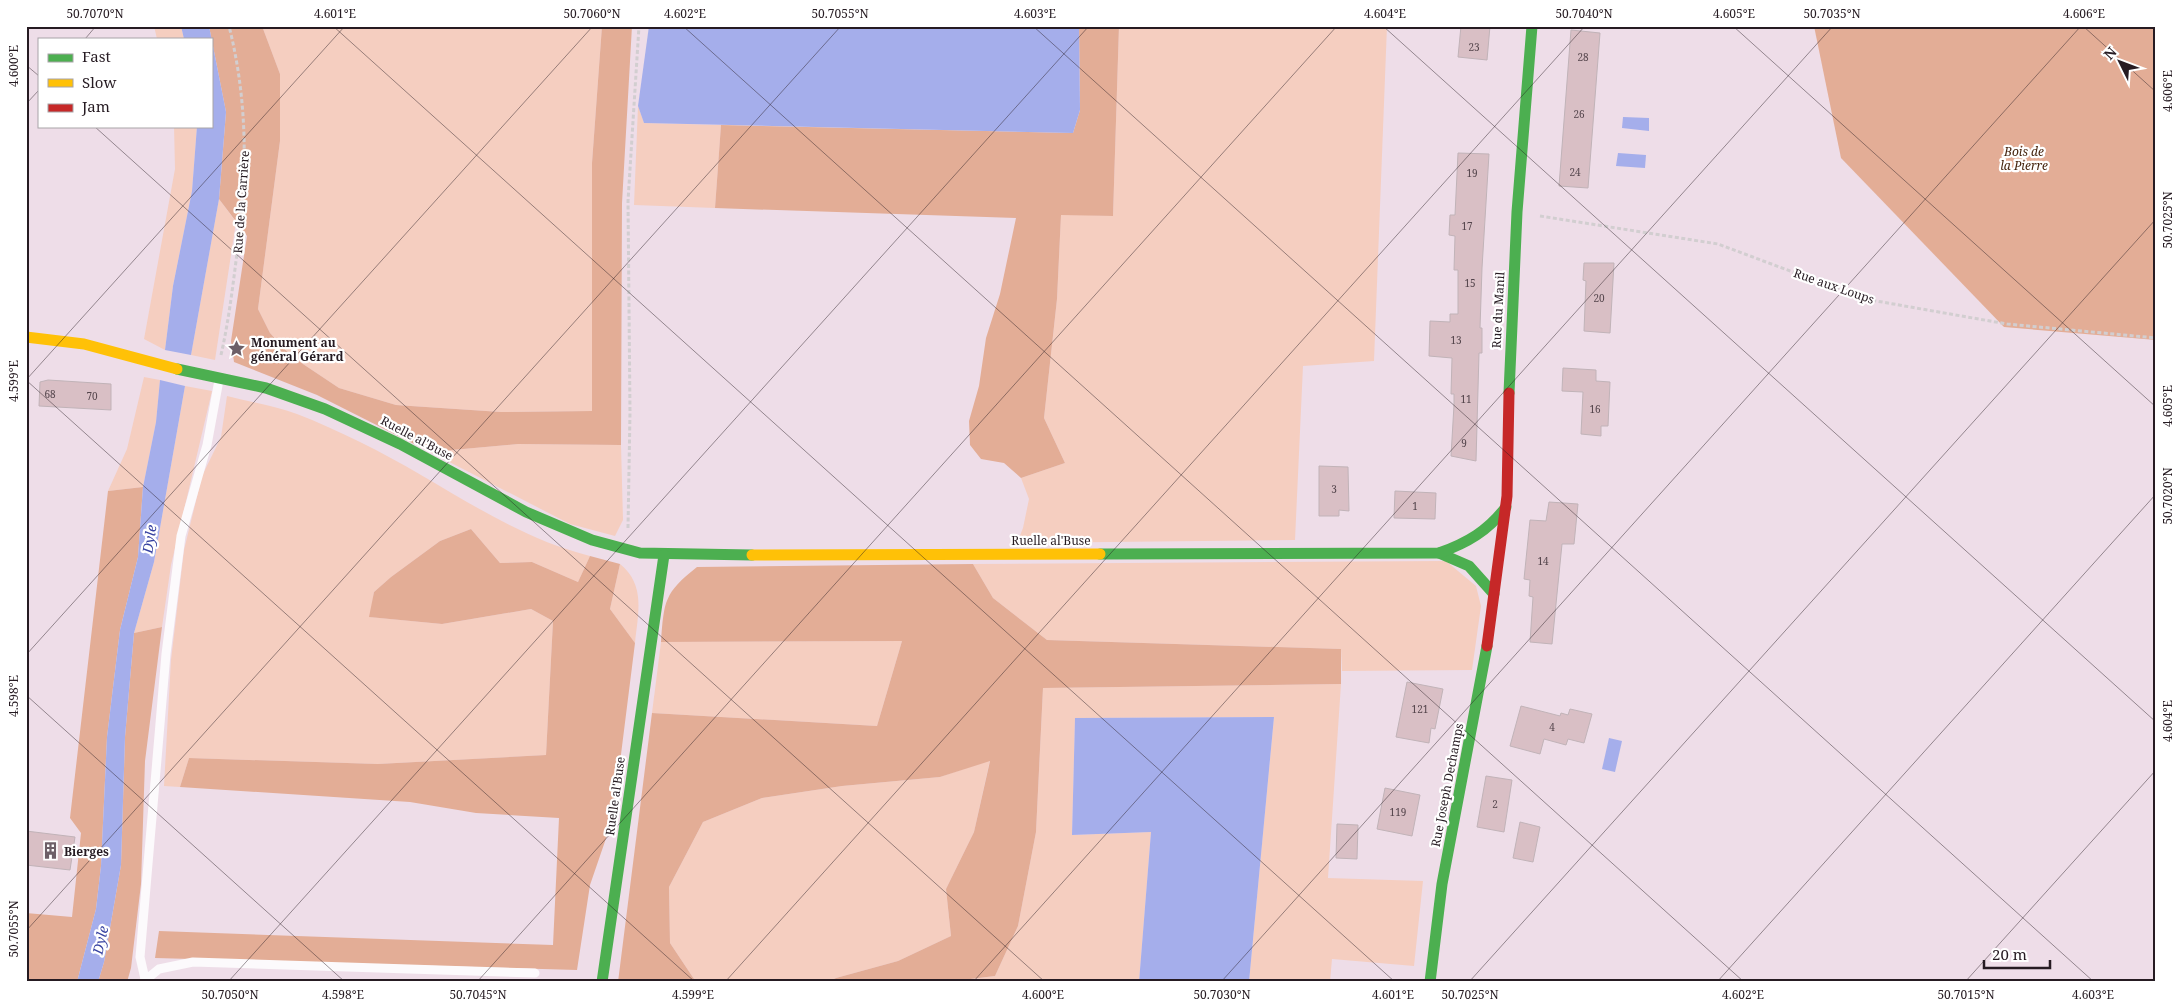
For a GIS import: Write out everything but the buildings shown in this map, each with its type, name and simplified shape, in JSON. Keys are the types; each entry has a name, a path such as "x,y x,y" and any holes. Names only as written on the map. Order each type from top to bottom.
{"street":[{"name":"Rue du Manil","path":"1494,594 1506,507 1517,212 1532,26"},
{"name":"Ruelle al'Buse","path":"26,337 52,337 84,342 150,362 268,389 321,407 368,428 506,502 568,532 628,551 664,555 1439,553 1477,538 1496,520 1506,507"},
{"name":"Ruelle al'Buse","path":"1439,553 1469,566 1494,594"},
{"name":"Ruelle al'Buse","path":"602,982 664,555"},
{"name":"Rue Joseph Dechamps","path":"1430,982 1442,884 1486,656 1494,594"}],"lane":[{"path":"220,378 207,445 181,536 168,634 140,956 144,980 159,969 193,962 535,973"}],"path":[{"name":"Rue de la Carrière","path":"220,378 218,367 229,319 242,212 244,146 244,112 240,70 229,26"},
{"path":"628,551 630,403 628,201 639,26"},
{"name":"Rue aux Loups","path":"1517,212 1718,244 1865,299 2007,324 2156,338"}],"shaded area":[{"path":"154,26 181,26 184,38 157,38"},
{"path":"262,26 602,26 592,163 592,411 501,412 396,405 339,388 291,356 270,333 258,309 280,141 280,74"},
{"path":"1119,26 1387,26 1374,361 1303,366 1295,540 1017,543 1023,528 1029,499 1021,478 1065,463 1044,418 1057,299 1061,214 1113,216"},
{"path":"638,106 644,123 721,125 715,208 634,205"},
{"path":"174,128 197,128 192,191 173,286 165,350 144,339 175,169"},
{"path":"219,199 236,222 215,360 191,355"},
{"path":"144,377 160,380 156,422 143,487 108,491 127,449"},
{"path":"185,386 212,391 171,565 162,627 134,633 154,562"},
{"path":"227,396 289,411 321,424 389,457 472,505 529,535 559,547 590,556 578,582 532,562 500,563 471,529 440,541 374,592 370,617 442,624 531,609 553,621 546,755 378,764 189,758 180,787 164,786 171,660 184,550 202,476 221,437"},
{"path":"518,444 621,445 623,520 615,536 570,524 430,452"},
{"path":"1446,561 1476,586 1481,606 1472,670 1342,671 1341,649 1047,640 993,598 973,564"},
{"path":"620,564 634,581 637,591 638,611 635,643 610,609"},
{"path":"902,641 877,726 652,713 661,642"},
{"path":"1341,684 1328,878 1423,881 1414,966 1332,959 1330,982 1249,982 1274,717 1075,718 1072,835 1151,832 1139,982 946,982 995,976 1018,926 1036,832 1043,688"},
{"path":"990,760 974,832 946,889 951,936 898,961 836,978 828,982 696,982 670,943 669,887 703,822 762,798 842,786 940,777"}],"green space":[{"path":"209,26 262,26 280,74 280,141 258,309 270,333 291,356 339,388 396,405 501,412 592,411 592,163 602,26 632,26 622,203 621,445 518,444 430,452 317,395 234,362 231,341 247,236 219,199 226,112"},
{"path":"1079,26 1119,26 1113,216 1061,215 1057,299 1044,418 1065,463 1021,478 1004,463 981,459 970,445 969,421 979,386 986,338 1000,294 1016,218 715,208 721,125 1073,133 1080,110"},
{"name":"Bois de la Pierre","path":"1814,26 2156,26 2156,340 2004,327 1841,158"},
{"path":"143,487 138,557 120,630 107,737 101,866 96,909 77,982 26,982 26,913 72,917 81,833 70,818 108,491"},
{"path":"471,529 500,563 532,562 578,582 590,556 620,564 610,609 635,643 613,818 590,885 577,970 155,958 159,931 553,945 559,818 476,813 410,802 180,787 189,758 378,764 546,755 553,621 531,609 442,624 369,617 374,592 391,577 440,541"},
{"path":"973,564 993,598 1047,640 1341,649 1341,684 1043,688 1036,832 1018,926 995,976 946,982 828,982 836,978 898,961 951,936 946,889 974,832 990,761 940,777 842,786 762,798 703,822 669,887 670,943 696,982 618,982 652,713 877,726 902,641 661,642 665,607 672,591 697,567"},
{"path":"162,627 145,761 141,884 131,968 127,982 98,982 104,962 121,865 125,737 134,633"}],"water":[{"path":"181,26 209,26 211,38 184,38"},
{"path":"649,26 1079,26 1080,110 1073,133 644,123 638,106"},
{"path":"212,41 226,112 219,199 191,355 165,350 173,286 192,191 197,128 212,128"},
{"path":"1623,117 1649,118 1649,131 1622,128"},
{"path":"1618,153 1646,155 1645,168 1616,166"},
{"name":"Dyle","path":"160,380 185,386 154,562 134,633 125,737 121,865 104,962 98,982 77,982 96,909 101,866 107,737 120,630 138,557 143,487 156,422"},
{"path":"1274,717 1249,982 1139,982 1151,832 1072,835 1075,718"},
{"path":"1609,738 1622,741 1615,772 1602,769"}],"traffic: fast":[{"path":"1509,393 1517,212 1532,26"},
{"path":"177,369 266,388 325,409 400,444 526,512 592,540 640,553 752,555"},
{"path":"1100,554 1439,553 1459,545 1476,535 1492,523 1506,507"},
{"path":"1439,553 1469,566 1494,594"},
{"path":"602,982 664,555"},
{"path":"1430,982 1442,884 1487,646"}],"traffic: slow":[{"path":"26,337 84,344 177,369"},
{"path":"752,555 1100,554"}],"traffic: jam":[{"path":"1487,646 1507,496 1509,393"}],"place":[{"name":"Monument au général Gérard","path":"237,349"},
{"name":"Bierges","path":"50,851"}]}
